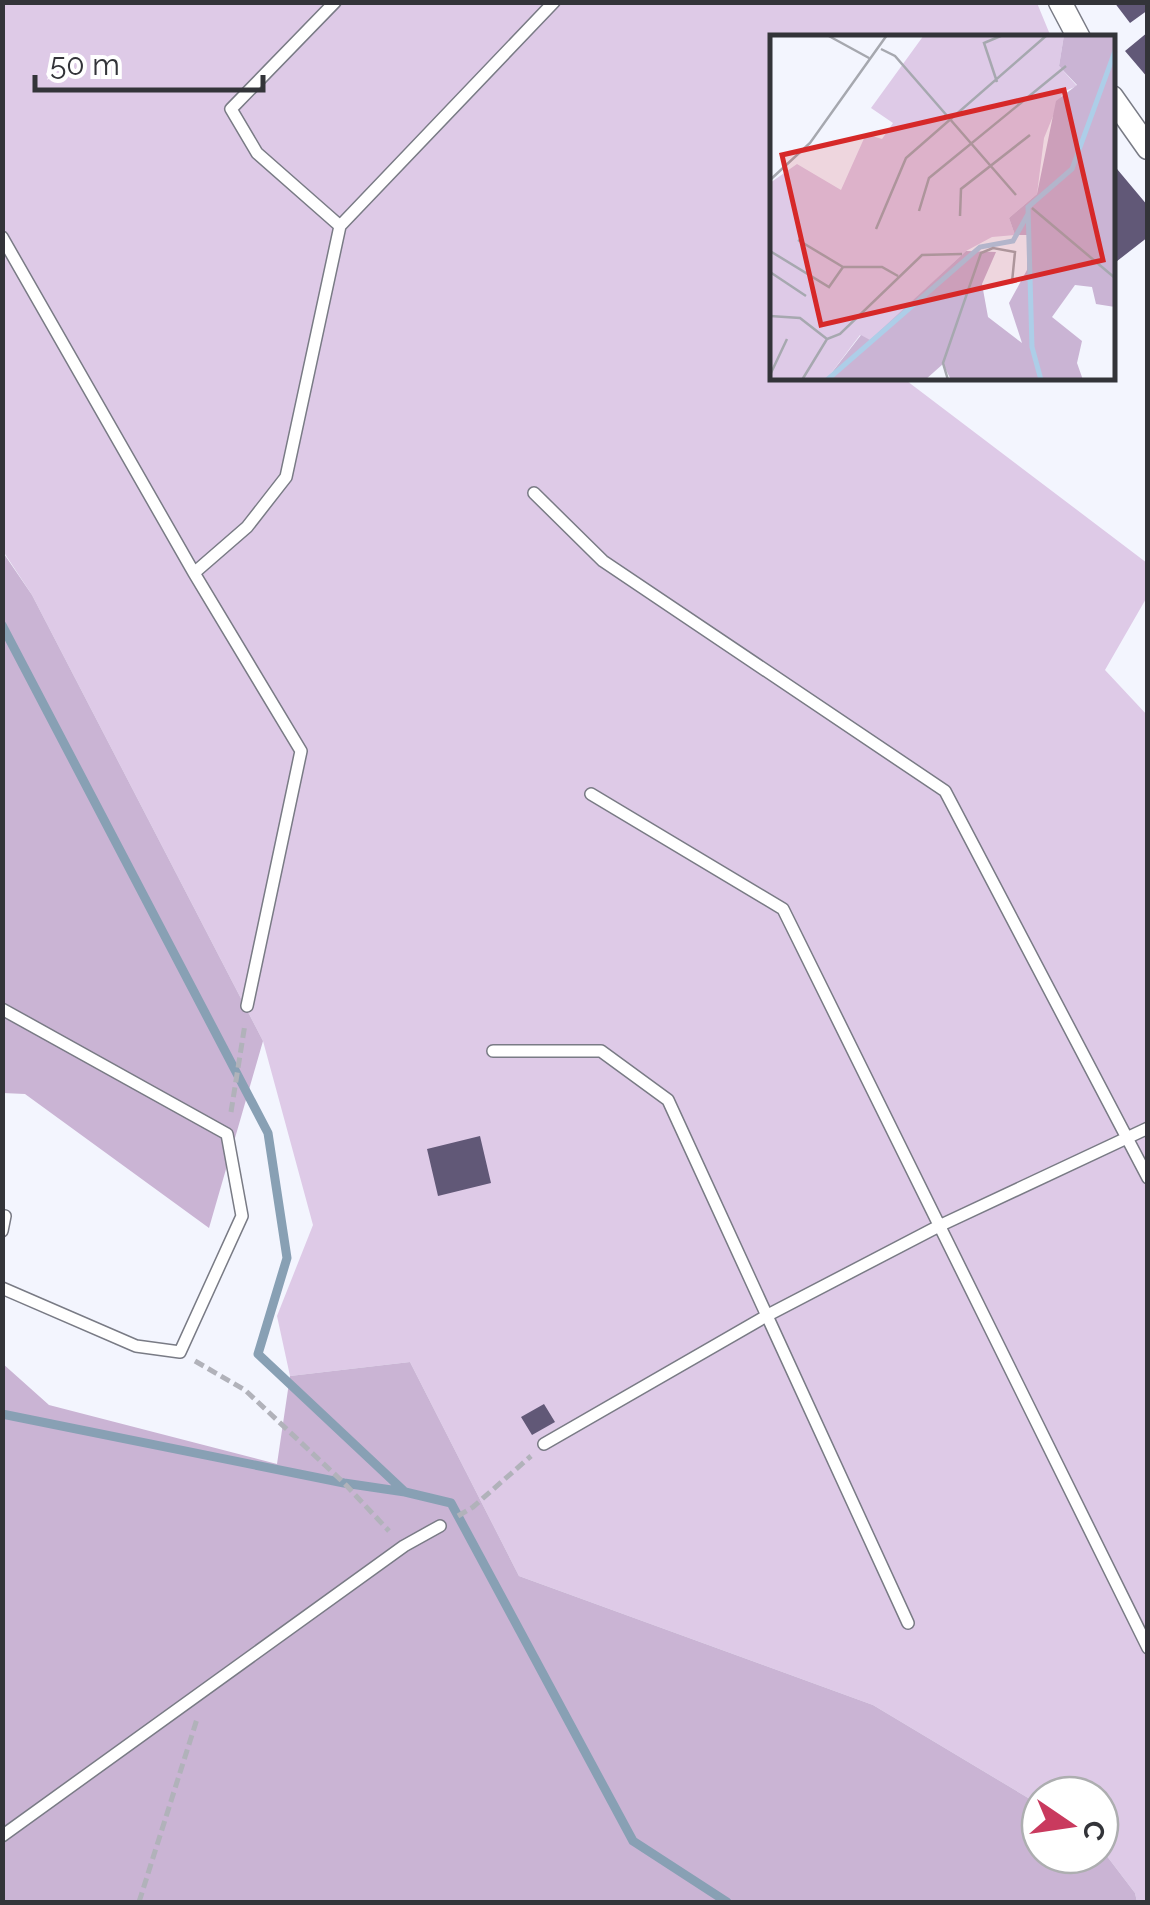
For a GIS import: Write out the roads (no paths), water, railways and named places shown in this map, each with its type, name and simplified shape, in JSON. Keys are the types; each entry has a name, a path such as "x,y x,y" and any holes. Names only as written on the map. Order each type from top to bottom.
{"street":[{"path":"1060,2 1077,35"},
{"path":"1115,101 1148,148"}],"lane":[{"path":"335,2 231,108 257,154 340,226"},
{"path":"194,573 247,527 286,476 340,226 554,2"},
{"path":"2,237 301,751 247,1006"},
{"path":"534,493 603,561 945,791 1148,1178"},
{"path":"591,794 783,909 1148,1648"},
{"path":"2,1008 227,1134 242,1216 180,1352 136,1346 2,1288"},
{"path":"493,1051 601,1051 668,1100 908,1624"},
{"path":"544,1444 768,1315 939,1226 1148,1128"},
{"path":"2,1231 5,1216"},
{"path":"2,1836 404,1546 440,1526"}],"waterway":[{"path":"2,625 268,1133 287,1258 258,1354 405,1492"},
{"path":"2,1414 451,1503 633,1841 727,1902"}]}
